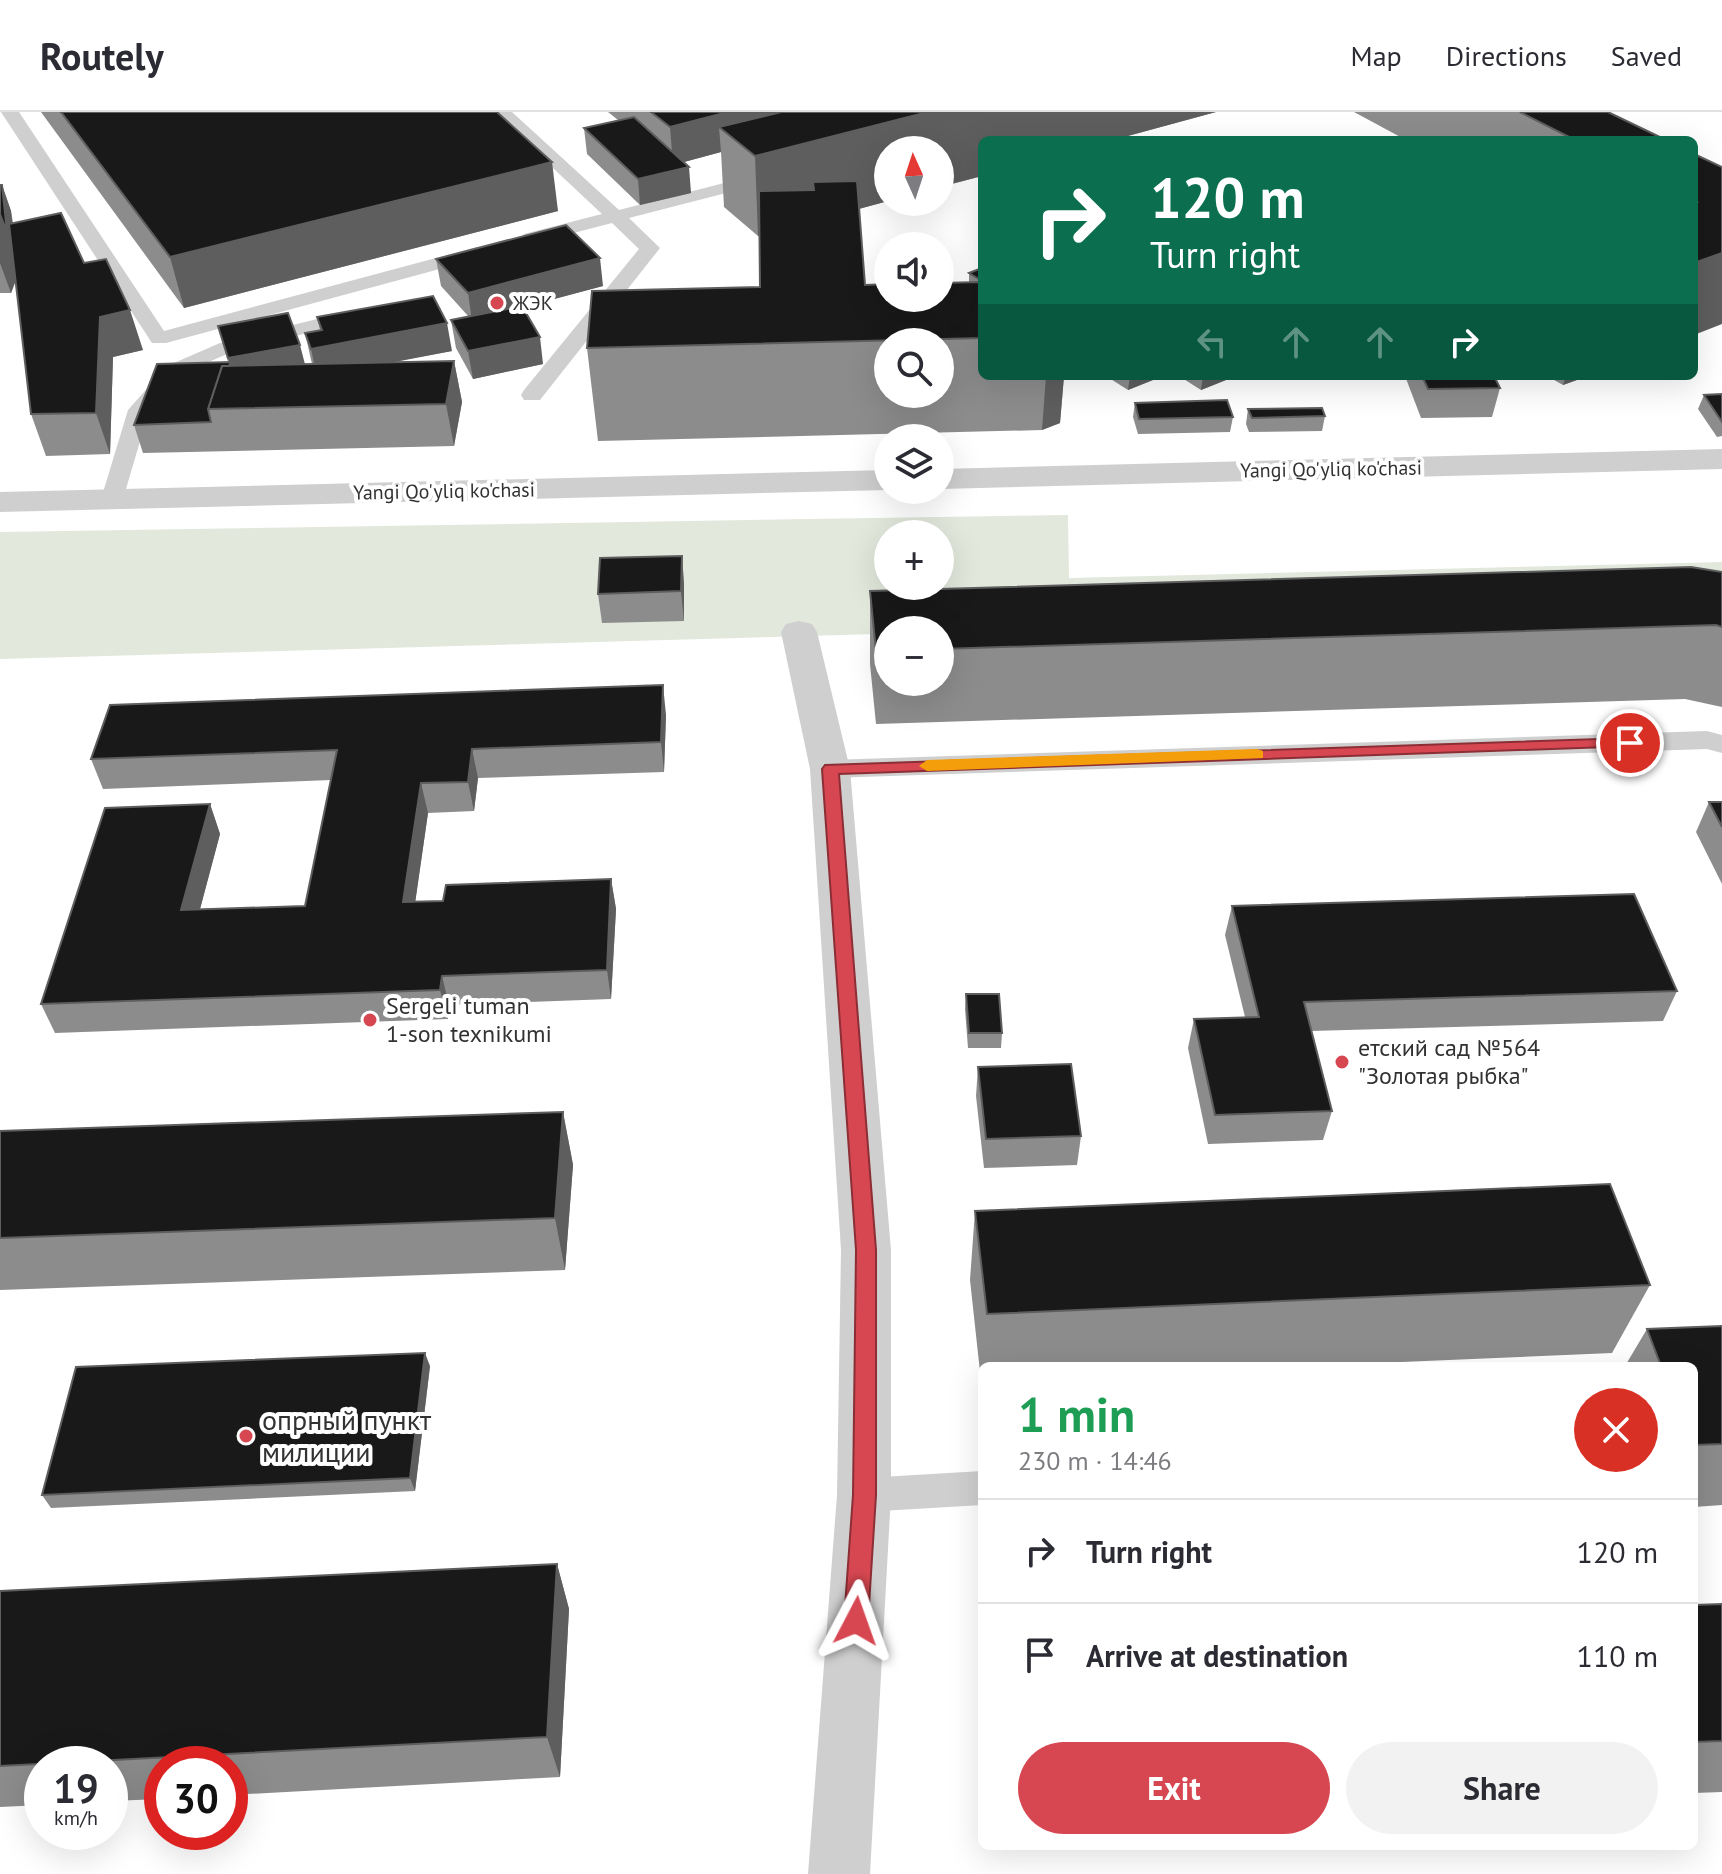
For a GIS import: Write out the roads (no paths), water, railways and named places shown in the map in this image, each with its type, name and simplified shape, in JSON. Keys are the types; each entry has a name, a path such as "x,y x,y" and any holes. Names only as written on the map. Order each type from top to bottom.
{"street":[{"name":"Yangi Qo'yliq ko'chasi","path":"954,479 1722,459"},
{"name":"Yangi Qo'yliq ko'chasi","path":"0,502 874,480"},
{"path":"799,632 830,769 866,1250 864,1495 839,1874"}],"lane":[{"path":"10,112 159,339 781,173"},
{"path":"502,112 650,248 532,395"},
{"path":"112,499 139,410 174,370 227,347 380,310"},
{"path":"830,769 1707,740 1722,744"},
{"path":"864,1495 978,1488"}],"place":[{"name":"ЖЭК","path":"497,303"},
{"name":"Sergeli tuman 1-son texnikumi","path":"370,1020"},
{"name":"етский сад №564 \"Золотая рыбка\"","path":"1342,1062"},
{"name":"опрный пункт милиции","path":"246,1436"}]}
